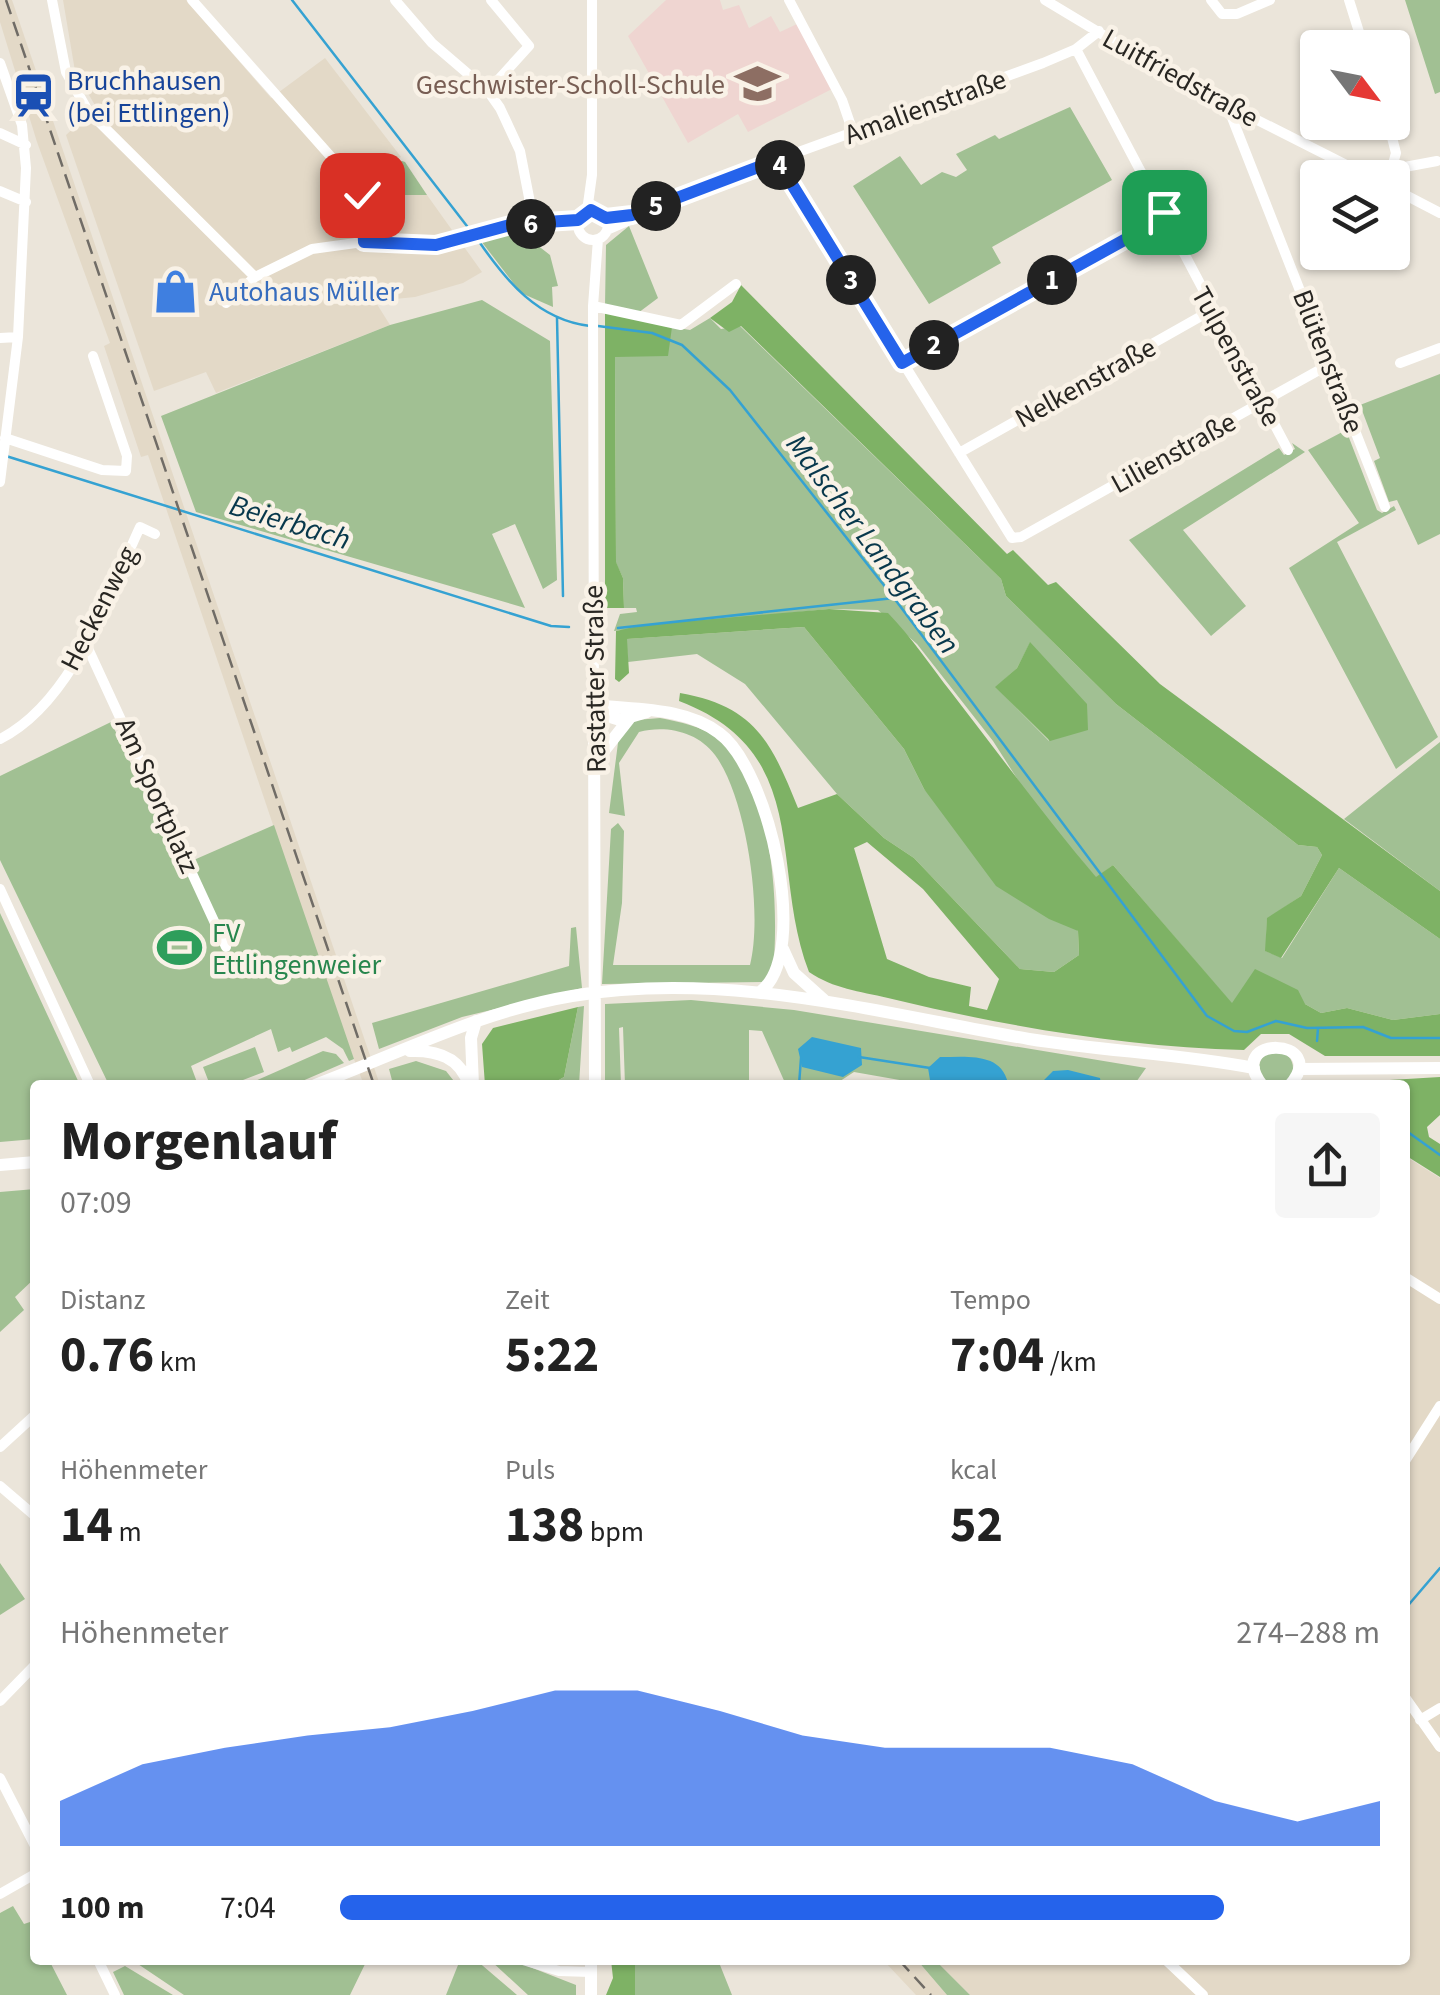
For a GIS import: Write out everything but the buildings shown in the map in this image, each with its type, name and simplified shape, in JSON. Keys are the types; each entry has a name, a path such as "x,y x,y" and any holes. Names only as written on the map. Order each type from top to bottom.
{"main road":[{"path":"594,709 607,718 628,719 650,711"},
{"path":"594,709 686,717 720,733 748,767 760,795 777,866 783,949 776,975 760,992"},
{"name":"Rastatter Straße","path":"594,709 595,1080"},
{"path":"594,763 628,719"},
{"path":"783,949 794,973 824,1000"},
{"path":"328,1080 476,1021 569,997 619,990 760,992 1078,1046 1254,1068"},
{"path":"471,1080 471,1038 476,1021"},
{"path":"1260,1080 1254,1068 1258,1054 1277,1046 1295,1055 1298,1068 1292,1080"},
{"path":"399,1051 432,1051 448,1057 468,1080"},
{"path":"1298,1068 1440,1068"},
{"path":"0,1165 30,1162"},
{"path":"591,1966 591,1995"}],"street":[{"path":"52,0 66,72 88,111 255,277"},
{"path":"192,0 356,185 364,200 364,242"},
{"path":"395,0 432,43 488,90 520,151 540,224"},
{"path":"488,90 529,46 490,0"},
{"path":"592,2 605,0"},
{"path":"789,0 842,102 853,132"},
{"path":"1210,0 1222,14 1237,14 1270,0"},
{"path":"1349,0 1358,30"},
{"name":"Luitfriedstraße","path":"1049,1 1227,105 1336,160"},
{"name":"Rastatter Straße","path":"592,2 594,709"},
{"name":"Amalienstraße","path":"592,225 632,215 1076,50 1099,31"},
{"name":"Tulpenstraße","path":"1076,50 1288,450"},
{"path":"0,63 26,144 18,337 4,413 6,438 0,482"},
{"name":"Blütenstraße","path":"1227,105 1385,507"},
{"path":"0,133 26,144"},
{"path":"777,160 959,453"},
{"path":"1410,168 1437,161"},
{"path":"0,191 26,202"},
{"path":"1410,197 1440,213"},
{"path":"902,363 1164,218"},
{"path":"226,303 255,277 305,250 364,242 436,245 540,224 592,225"},
{"path":"593,306 681,325 736,284"},
{"name":"Nelkenstraße","path":"959,453 1212,310"},
{"path":"0,338 18,337"},
{"path":"1400,363 1440,348"},
{"path":"6,438 118,474 126,472 126,456 94,356"},
{"name":"Lilienstraße","path":"959,453 1015,538 1330,364"},
{"name":"Heckenweg","path":"0,739 28,721 86,644 140,527 155,534"},
{"name":"Am Sportplatz","path":"86,644 226,947"},
{"path":"0,889 88,1080"},
{"path":"1410,1279 1438,1293"},
{"path":"1410,1452 1440,1406"},
{"path":"0,1448 30,1420"},
{"path":"0,1486 30,1512"},
{"path":"0,1700 30,1669"},
{"path":"1410,1705 1440,1747"},
{"path":"1420,1720 1440,1708"},
{"path":"0,1778 30,1836"},
{"path":"0,1894 30,1877"},
{"path":"100,1965 115,1995"},
{"path":"539,1965 559,1971 591,1966"},
{"path":"1171,1965 1203,1995"}],"shaded area":[{"path":"0,0 12,0 378,1080 362,1080 341,1026 148,455 141,457 104,346 110,343 37,142 0,22"},
{"path":"63,0 186,0 271,98 325,58 401,157 358,181 366,195 427,195 482,272 463,283 415,297 375,301 390,325 216,393 206,372 154,391 66,135 96,107 75,71"},
{"path":"666,0 720,0 723,10 739,5 749,28 771,16 780,32 797,24 832,89 748,132 738,114 688,143 628,36"},
{"path":"1410,1159 1440,1178 1440,1995 970,1995 940,1965 1410,1965"},
{"path":"888,1965 921,1965 947,1995 916,1995"}],"green space":[{"path":"1405,0 1440,0 1440,92 1435,94"},
{"path":"1070,107 1112,180 992,247 1001,263 929,304 853,186 900,156 921,185 942,172 956,177 967,170 956,154"},
{"path":"402,161 427,195 391,195 377,175"},
{"path":"629,226 658,298 638,313 605,306 606,245"},
{"path":"522,228 530,230 532,241 550,255 558,286 552,287 553,307 521,293 481,241"},
{"path":"741,285 1007,554 1013,550 1048,585 1056,582 1160,684 1440,891 1440,939 1339,868 1281,958 1265,951 1267,918 1301,896 1322,855 1317,847 1298,845 1116,704 1006,596 1001,579 741,326 729,332 710,318 732,302"},
{"path":"482,300 550,341 557,580 543,589 515,524 492,534 525,608 196,512 161,416 390,325"},
{"path":"605,313 672,327 668,356 615,357 616,562 623,578 624,608 605,608"},
{"path":"710,318 721,329 740,326 1001,579 1006,596 1116,704 1298,845 1317,847 1322,855 1301,896 1267,919 1266,951 1282,958 1339,868 1440,939 1440,1014 1393,1020 1347,1008 1321,1013 1305,1004 1232,1004 1113,865 1096,878 1032,802 993,741 917,644 878,610 829,609 614,631 620,614 637,612 636,608 624,608 623,578 616,563 615,356 672,327 690,330","holes":["1030,643 1049,741 996,687 1017,668"]},
{"path":"1440,374 1440,534 1418,545 1397,500 1389,502 1374,461 1380,458 1360,405"},
{"path":"1346,430 1377,510 1382,513 1394,506 1396,510 1337,542 1438,737 1396,769 1289,568 1359,523 1308,450"},
{"path":"1292,443 1305,452 1183,530 1246,606 1211,636 1129,540 1279,448 1284,455 1295,449"},
{"path":"829,609 888,613 1096,877 1113,865 1232,1003 1255,969 1298,990 1305,1004 1321,1013 1347,1008 1393,1020 1440,1014 1440,1056 1325,1056 1289,1034 1261,1034 1244,1050 1109,1040 932,1008 847,989 818,978 809,972 797,933 780,817 769,782 751,750 722,723 679,701 680,693 727,707 744,718 769,747 798,808 837,794 884,838 914,858 1020,969 1054,972 1079,955 1078,931 1049,919 996,886 924,789 904,749 804,627 627,639 629,673 619,682 615,679 616,631 643,625","holes":["867,842 923,889 999,979 987,1010 969,1006 971,987 929,977 887,959 854,848"]},
{"path":"804,627 904,749 924,789 1078,931 1079,955 1054,972 1020,969 914,858 884,838 837,794 745,684 697,654 628,662 626,639"},
{"path":"1030,642 1087,704 1088,730 1050,741 995,687 1017,668"},
{"path":"660,718 698,728 718,739 737,760 751,786 762,817 773,882 773,974 765,982 602,984 611,829 618,823 624,831 622,903 613,965 750,965 755,917 744,827 726,774 708,747 680,732 639,732 619,763 625,816 609,813 619,735 636,720"},
{"name":"FV Ettlingenweier","path":"111,722 180,866 274,825 354,1059 349,1061 343,1049 326,1037 292,1052 290,1047 278,1052 271,1029 191,1066 196,1080 107,1080 0,860 0,776"},
{"path":"1440,742 1440,891 1344,819"},
{"path":"0,913 78,1080 30,1080 30,1139 0,1142"},
{"path":"576,927 582,988 462,1017 379,1049 372,1023 569,966 571,928"},
{"path":"691,1000 794,1010 1146,1068 1138,1080 900,1080 854,1072 842,1080 784,1080 762,1031 749,1030 749,1080 625,1080 623,1027 619,1028 621,1080 605,1080 605,1004"},
{"path":"584,1006 579,1080 559,1080 564,1077 578,1007"},
{"path":"578,1007 564,1077 559,1080 485,1080 482,1044 493,1028"},
{"path":"255,1047 264,1072 243,1080 208,1080 203,1067"},
{"path":"323,1051 336,1054 344,1063 305,1080 257,1080"},
{"path":"1276,1051 1288,1056 1288,1080 1264,1080 1259,1068 1264,1056"},
{"path":"416,1061 446,1071 453,1080 392,1080 389,1069"},
{"path":"1440,1077 1440,1115 1427,1127 1429,1137 1440,1144 1440,1177 1410,1158 1410,1080 1390,1080"},
{"path":"30,1189 30,1283 15,1297 24,1310 0,1332 0,1192"},
{"path":"0,1563 25,1599 0,1615"},
{"path":"13,1906 24,1924 30,1922 30,1965 52,1965 67,1995 0,1995 0,1913"},
{"path":"139,1965 365,1965 350,1995 184,1995"},
{"path":"458,1965 482,1965 517,1995 446,1995"},
{"path":"495,1965 525,1965 576,1985 576,1995 528,1995"},
{"path":"612,1965 635,1965 635,1995 606,1995 613,1978"},
{"path":"635,1965 720,1965 732,1995 635,1995"},
{"path":"921,1965 940,1965 970,1995 947,1995"},
{"path":"125,1966 173,1995 124,1995 113,1972"}],"water":[{"path":"812,1037 861,1048 862,1065 843,1077 802,1067 798,1049"},
{"path":"940,1057 981,1058 998,1066 1007,1080 930,1080 928,1068"},
{"path":"1068,1070 1100,1080 1044,1080 1053,1071"}],"waterway":[{"name":"Malscher Landgraben","path":"292,0 470,230"},
{"name":"Malscher Landgraben","path":"478,240 512,284 539,307 554,316 590,326"},
{"path":"557,318 563,596"},
{"name":"Malscher Landgraben","path":"598,326 652,333 682,345 730,390 894,598 1207,1016 1234,1031 1247,1032 1276,1021 1307,1028 1363,1027 1391,1038 1440,1038"},
{"name":"Beierbach","path":"6,456 551,626 569,627"},
{"name":"Beierbach","path":"618,628 894,598"},
{"path":"1317,1041 1318,1028"},
{"path":"859,1057 930,1068"},
{"path":"799,1080 801,1058"},
{"path":"1410,1134 1440,1155"},
{"path":"1410,1603 1440,1568"}],"railway":[{"path":"6,0 372,1080"},
{"path":"904,1965 931,1995"}],"place":[{"name":"Geschwister-Scholl-Schule","path":"758,84"},
{"name":"Bruchhausen (bei Ettlingen)","path":"34,96"},
{"name":"Autohaus Müller","path":"176,291"},
{"name":"FV Ettlingenweier","path":"179,948"}],"route":[{"path":"362,195 364,242 436,245 514,224 578,220 591,210 606,218 632,215 777,160 902,363 1164,218 1164,212"}]}
